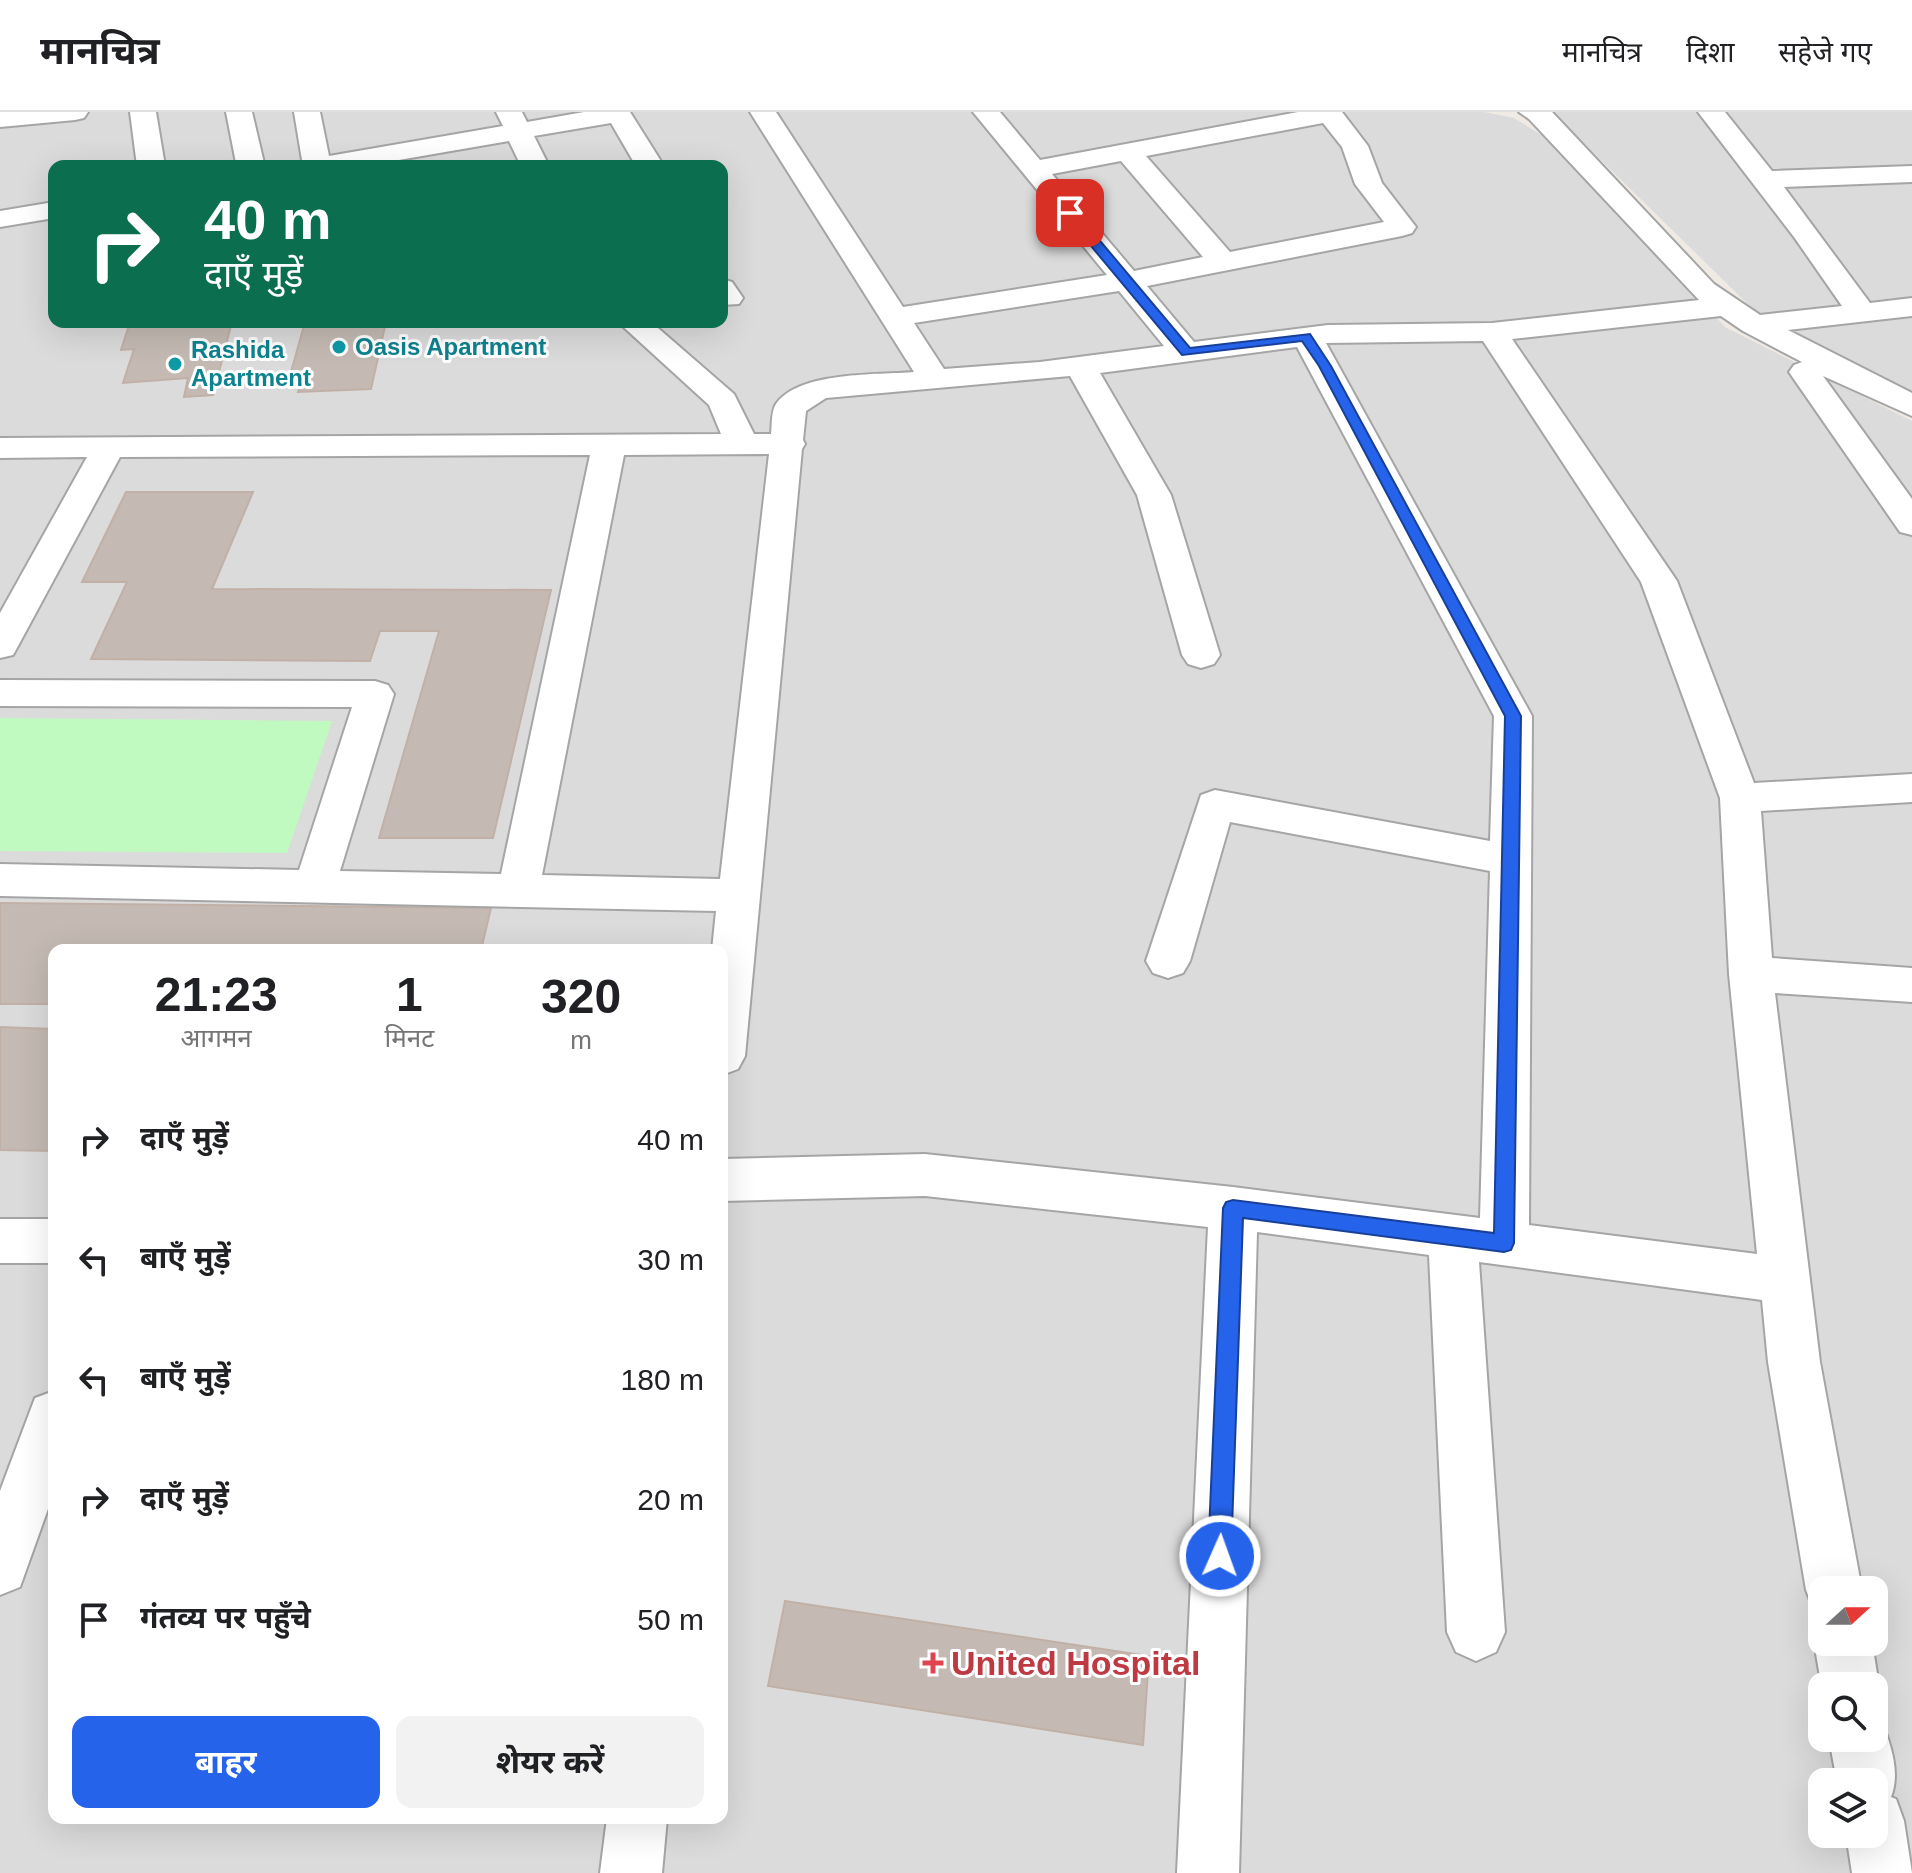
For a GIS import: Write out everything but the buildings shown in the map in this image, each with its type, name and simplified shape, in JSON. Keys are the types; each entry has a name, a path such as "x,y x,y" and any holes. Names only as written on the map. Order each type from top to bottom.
{"street":[{"path":"0,119 75,112"},
{"path":"143,112 150,160"},
{"path":"239,112 249,160"},
{"path":"307,112 316,160"},
{"path":"763,112 935,380"},
{"path":"986,112 1186,352"},
{"path":"1536,112 1704,290 1754,325 1912,406"},
{"path":"1711,112 1862,313"},
{"path":"344,160 514,122 618,113 646,160"},
{"path":"894,317 1127,281 1402,227 1369,184 1355,146 1329,113 1033,169"},
{"path":"514,122 532,160"},
{"path":"1127,151 1223,262"},
{"path":"1765,180 1912,174"},
{"path":"0,219 48,211"},
{"path":"728,1002 789,444 790,407 818,389 1080,366 1306,337 1492,332 1727,306"},
{"path":"1754,325 1912,307"},
{"path":"640,328 723,401 742,444"},
{"path":"1492,332 1659,581 1740,798 1751,974 1784,1280 1794,1362 1832,1576"},
{"path":"1306,337 1325,366 1513,716 1504,1243"},
{"path":"1829,362 1805,372 1912,524"},
{"path":"1080,366 1154,495 1201,655"},
{"path":"0,448 789,444"},
{"path":"518,891 609,445"},
{"path":"0,646 109,447"},
{"path":"0,693 375,694 314,887"},
{"path":"1740,798 1912,788"},
{"path":"1168,961 1215,805 1511,860"},
{"path":"0,880 740,895"},
{"path":"1751,974 1912,985"},
{"path":"728,1180 925,1175 1233,1208 1784,1280"},
{"path":"1208,1873 1233,1208"},
{"path":"1453,1237 1476,1632"},
{"path":"0,1241 48,1241"},
{"path":"0,1567 48,1433"},
{"path":"631,1873 636,1824"},
{"path":"1879,1848 1883,1873"}],"shaded area":[{"path":"0,112 1484,112 1514,118 1561,147 1725,327 1912,421 1912,1873 0,1873"},
{"path":"1541,112 1912,112 1912,299 1759,315 1567,127"},
{"path":"1912,307 1912,402 1766,320"}],"green space":[{"path":"0,718 332,721 287,853 0,851"}],"place":[{"name":"Oasis Apartment","path":"339,347"},
{"name":"Rashida Apartment","path":"175,364"},
{"name":"United Hospital","path":"933,1663"}],"route":[{"path":"1070,213 1186,352 1306,337 1325,366 1513,716 1504,1243 1233,1208 1220,1556"}]}
